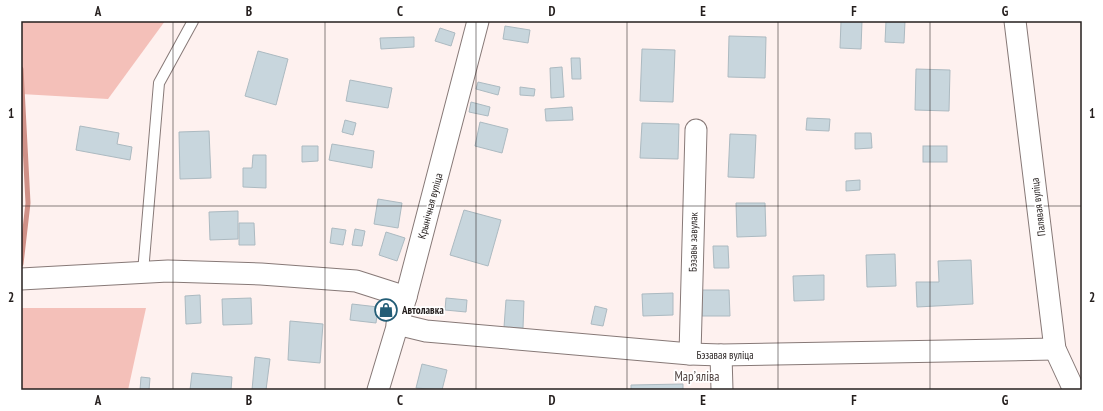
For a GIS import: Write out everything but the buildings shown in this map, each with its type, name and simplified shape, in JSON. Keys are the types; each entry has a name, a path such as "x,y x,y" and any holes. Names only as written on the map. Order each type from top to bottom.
{"street":[{"name":"Крынічная вуліца","path":"378,390 406,297 478,21"},
{"name":"Палявая вуліца","path":"1016,21 1055,349 1074,390"},
{"name":"Бэзавы завулак","path":"690,354 696,130"},
{"path":"21,279 168,271 261,274 356,281 406,297"},
{"name":"Бэзавая вуліца","path":"397,324 426,331 690,354 721,355 1055,349"},
{"path":"721,355 722,390"}],"lane":[{"path":"143,272 159,83 193,21"}],"shaded area":[{"path":"21,21 165,21 108,99 21,94"},
{"path":"21,308 146,308 128,390 21,390"}],"waterway":[{"path":"21,69 28,203 21,264"}],"place":[{"name":"Автолавка","path":"386,310"}],"district":[{"name":"Марʼяліва","path":"697,376"}]}
